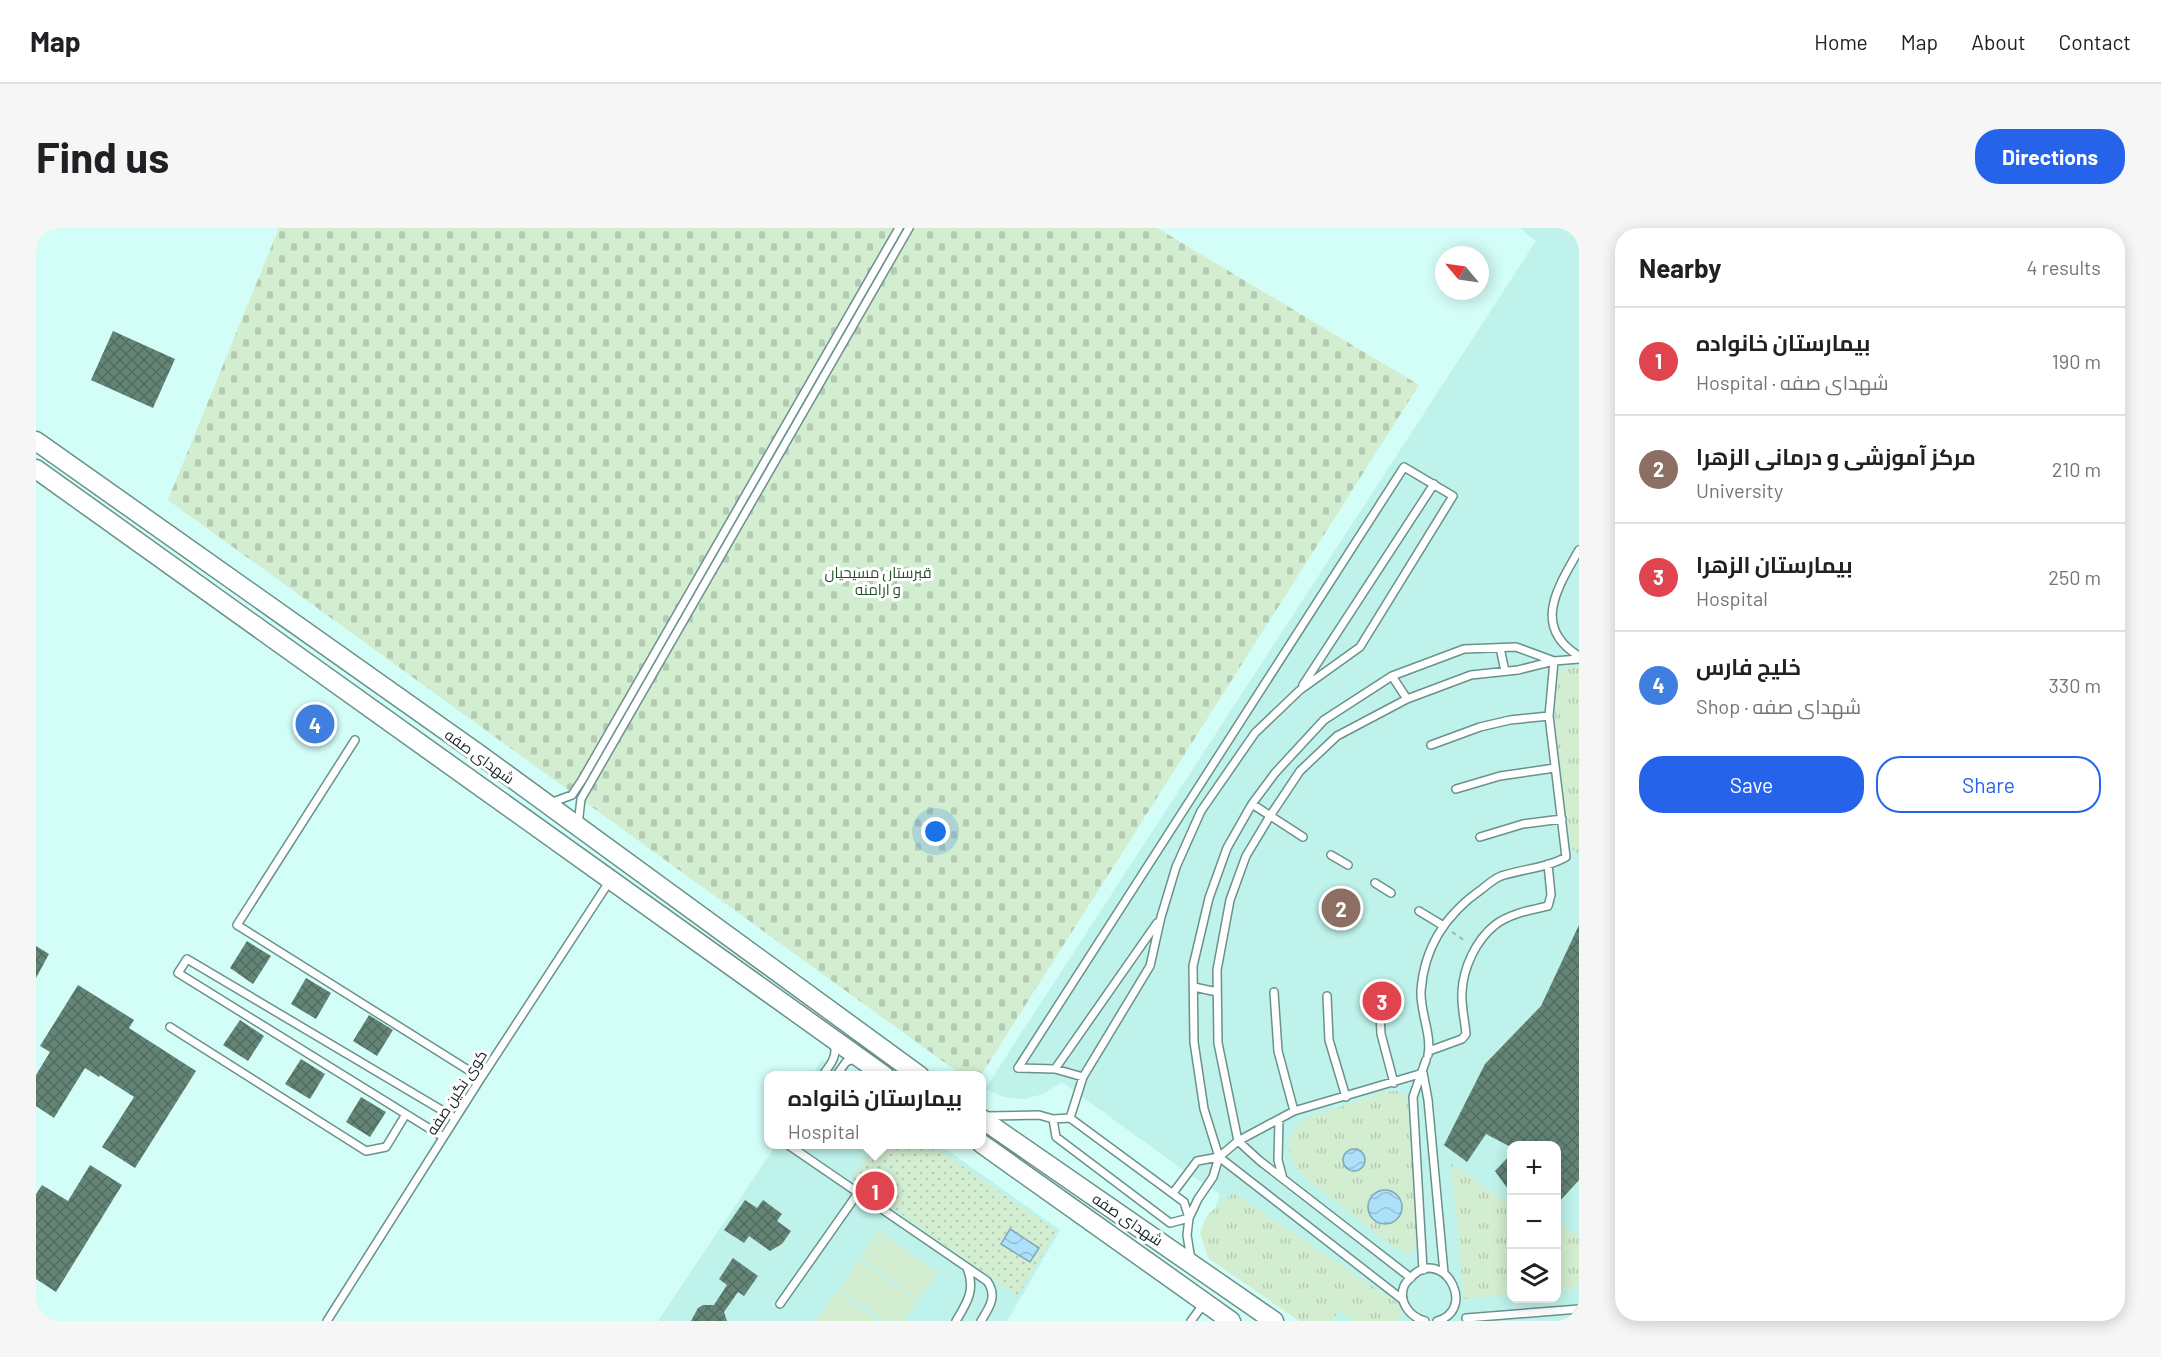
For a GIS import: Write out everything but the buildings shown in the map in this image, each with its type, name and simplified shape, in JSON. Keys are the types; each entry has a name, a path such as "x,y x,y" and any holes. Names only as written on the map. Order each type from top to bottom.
{"main road":[{"name":"شهدای صفه","path":"36,441 579,827 913,1071"},
{"name":"شهدای صفه","path":"36,469 878,1071"},
{"path":"376,713 391,692"},
{"name":"شهدای صفه","path":"986,1121 1274,1321"},
{"name":"شهدای صفه","path":"986,1148 1231,1321"}],"lane":[{"path":"546,804 572,795 582,780 899,228"},
{"path":"579,827 580,799 909,228"},
{"path":"1070,1118 1083,1077 1150,966 1160,918 1176,867 1201,811 1255,733 1300,689 1359,647 1454,496 1404,467 1018,1068 1055,1069 1083,1077"},
{"path":"1300,689 1434,484"},
{"path":"1579,550 1554,597 1551,621 1559,640 1579,657"},
{"path":"1191,1263 1187,1235 1189,1218 1198,1199 1213,1177 1219,1157 1204,1109 1194,1042 1193,966 1209,898 1227,849 1252,804 1275,773 1324,720 1392,676 1464,649 1516,647 1554,661"},
{"path":"1500,648 1505,671"},
{"path":"1411,1278 1283,1179 1238,1141 1218,1043 1217,970 1230,900 1246,856 1299,771 1337,736 1407,699 1471,675 1579,657"},
{"path":"1423,1270 1413,1097 1428,1055 1421,994 1425,967 1442,925 1467,899 1497,877 1556,862 1566,857 1549,716 1554,661"},
{"path":"1392,676 1407,699"},
{"path":"1431,745 1480,727 1549,716"},
{"path":"355,740 237,925 481,1078"},
{"path":"1456,789 1500,776 1555,768"},
{"path":"1252,804 1304,837"},
{"path":"1480,837 1523,824 1562,819"},
{"path":"1331,855 1348,865"},
{"path":"1428,1055 1462,1039 1466,1034 1462,992 1468,966 1476,947 1495,925 1520,913 1548,906 1551,895 1548,864"},
{"name":"کوی نگین صفه","path":"327,1321 455,1118 610,880"},
{"path":"1375,883 1391,893"},
{"path":"1419,911 1442,925"},
{"path":"1055,1069 1160,918"},
{"path":"443,1137 178,973 187,959 455,1118"},
{"path":"1194,987 1217,992"},
{"path":"1274,992 1278,1051 1294,1111"},
{"path":"1378,993 1381,1034 1394,1083"},
{"path":"1326,996 1329,1040 1346,1097"},
{"path":"170,1027 366,1151 386,1148 406,1114"},
{"path":"825,1071 836,1053 832,1038"},
{"path":"840,1071 846,1062 861,1058"},
{"path":"1173,1193 1197,1161 1219,1157 1238,1141 1294,1111 1394,1083 1422,1072"},
{"path":"1422,1072 1428,1100 1443,1274"},
{"path":"986,1118 1039,1115 1053,1119 1070,1118 1184,1202 1189,1218"},
{"path":"1053,1119 1056,1137 1170,1223 1189,1218"},
{"path":"1279,1120 1278,1160 1283,1179"},
{"path":"793,1149 987,1281 992,1291 992,1302 981,1321"},
{"path":"799,1149 801,1155"},
{"path":"1219,1157 1403,1300"},
{"path":"780,1304 858,1193"},
{"path":"956,1321 970,1299 972,1291 967,1268"},
{"path":"1424,1321 1409,1318 1403,1300 1403,1288 1411,1278 1423,1270 1439,1270 1455,1289 1456,1298 1449,1316 1437,1321"},
{"path":"1191,1321 1205,1302"},
{"path":"1453,1309 1468,1320 1579,1310"}],"path":[{"path":"1442,925 1476,947"}],"shaded area":[{"path":"1520,228 1579,228 1579,1321 1306,1321 1212,1216 1220,1194 1062,1082 1043,1094 1025,1099 1003,1097 986,1089 1536,241"},
{"path":"822,1060 838,1071 814,1071"},
{"path":"772,1149 946,1149 1060,1230 1007,1321 658,1321"}],"green space":[{"name":"قبرستان مسیحیان و ارامنه","path":"279,228 1157,228 1419,385 984,1071 956,1071 168,500"},
{"path":"1579,666 1578,854 1571,847 1559,769 1554,703 1556,677 1565,667"},
{"path":"1399,1091 1407,1097 1419,1243 1409,1254 1371,1229 1299,1173 1290,1156 1289,1139 1296,1128 1307,1118 1386,1092"},
{"path":"872,1149 938,1149 1056,1231 1018,1296 851,1179"},
{"path":"1451,1163 1507,1202 1507,1294 1464,1299"},
{"path":"1233,1193 1405,1308 1397,1321 1354,1321 1341,1310 1331,1321 1299,1321 1208,1258 1200,1233 1207,1215"},
{"path":"1561,1226 1579,1235 1579,1288 1561,1290"},
{"path":"879,1231 938,1273 919,1300 860,1257"},
{"path":"859,1260 918,1301 904,1321 885,1321 839,1289"},
{"path":"837,1291 879,1321 816,1321"}],"water":[{"path":"1354,1149 1362,1152 1365,1160 1362,1168 1354,1171 1346,1168 1343,1160 1346,1152"},
{"path":"1385,1190 1397,1195 1402,1207 1397,1219 1385,1224 1373,1219 1368,1207 1373,1195"},
{"path":"1010,1229 1039,1248 1030,1262 1001,1244"}],"place":[{"name":"خلیج فارس","path":"315,724"},
{"name":"مرکز آموزشی و درمانی الزهرا","path":"1341,908"},
{"name":"بیمارستان الزهرا","path":"1382,1001"},
{"name":"بیمارستان خانواده","path":"875,1191"}]}
